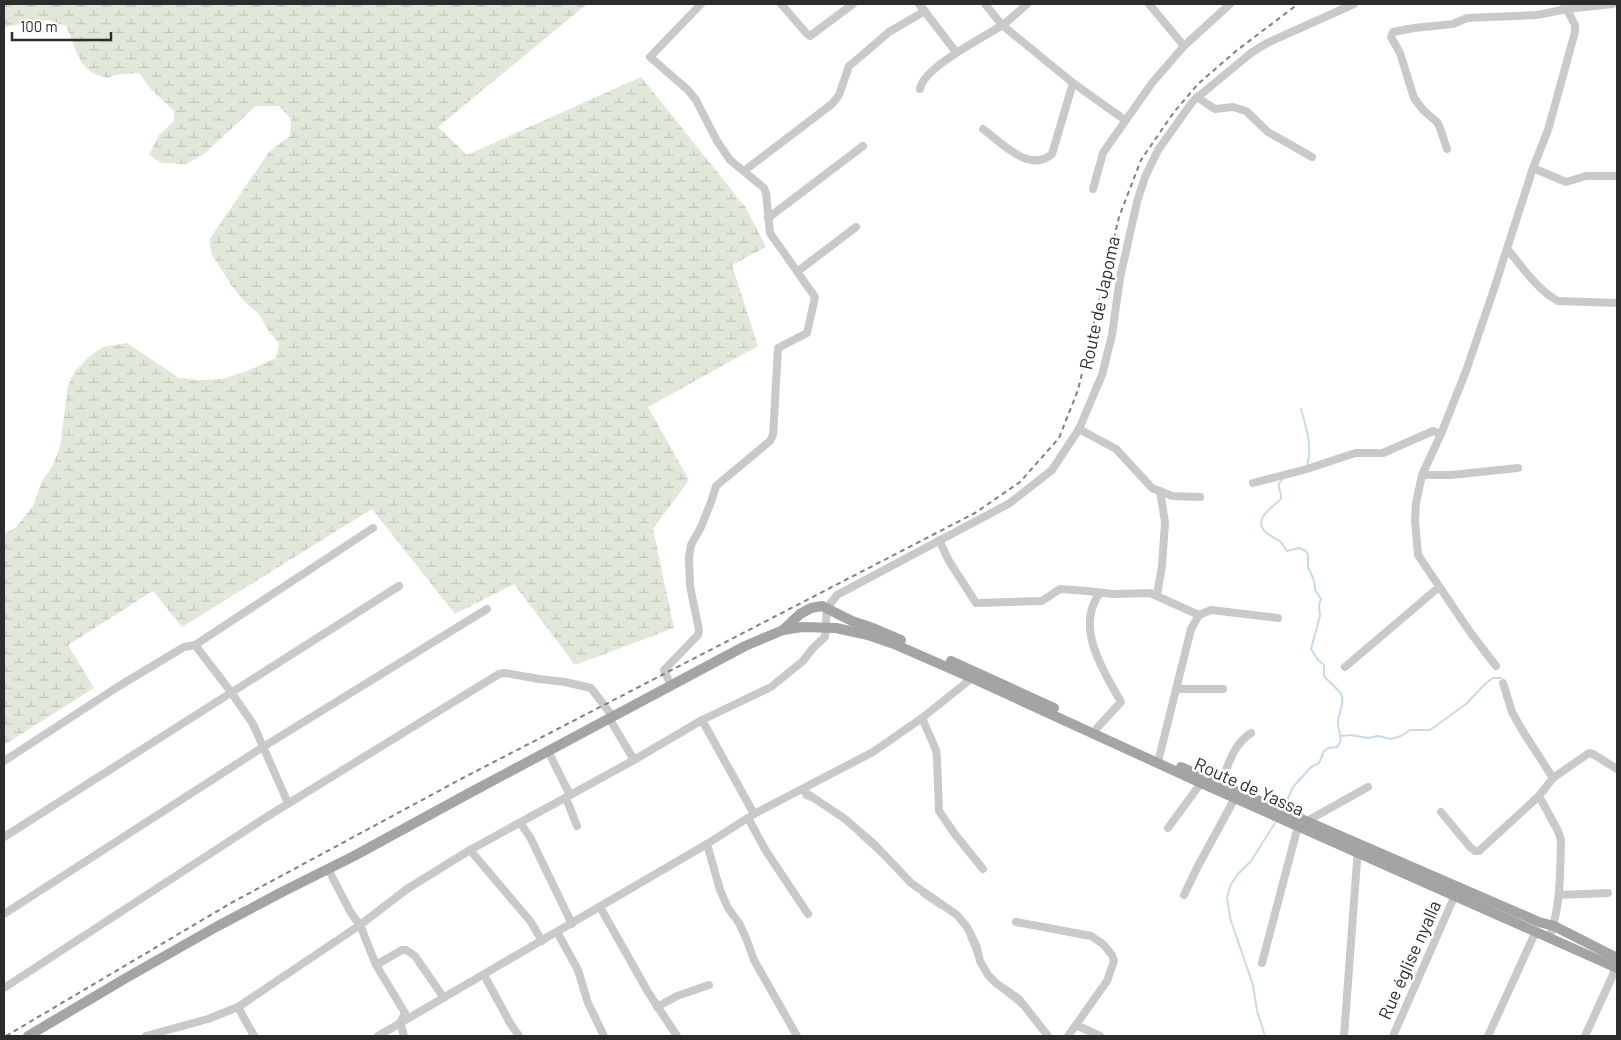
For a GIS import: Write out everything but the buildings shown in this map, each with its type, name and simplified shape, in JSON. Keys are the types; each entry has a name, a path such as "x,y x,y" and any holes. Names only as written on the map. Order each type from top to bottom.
{"main road":[{"path":"782,630 800,614 817,606 827,608 871,631"},
{"path":"28,1036 180,947 745,646 782,630 802,627 871,631"},
{"name":"Route de Yassa","path":"871,631 1097,728 1201,783 1220,787 1235,798 1298,826 1358,848 1539,922 1554,926 1617,965"},
{"name":"Route de Yassa","path":"974,675 1158,760 1220,787 1308,821 1358,848 1455,895 1549,938 1617,965"}],"street":[{"path":"671,686 664,670 694,639 699,630 690,586 689,557 691,545 708,511 716,486 770,441 774,430 778,348 807,333 815,297 798,271 773,240 770,233 766,193 759,183 726,154 703,117 699,105 688,90 650,57 700,4"},
{"path":"781,4 810,36 853,4"},
{"path":"919,4 956,52"},
{"path":"985,4 1002,25 1073,82 1125,120"},
{"path":"920,89 924,79 956,52 1002,25 1027,4"},
{"path":"1148,4 1184,46"},
{"path":"1093,189 1103,153 1152,83 1184,46 1228,4"},
{"name":"Route de Japoma","path":"827,608 842,591 1020,496 1052,470 1079,429 1100,382 1106,363 1120,278 1137,202 1145,177 1158,150 1197,97 1250,53 1267,43 1354,4"},
{"path":"1447,149 1437,122 1424,111 1414,98 1401,57 1391,34 1393,32 1453,24 1468,18 1537,15 1566,6 1613,4"},
{"path":"1496,666 1418,555 1414,520 1422,476 1441,434 1475,344 1533,168 1548,130 1575,32 1575,25 1566,6"},
{"path":"744,171 832,104 839,95 850,66 854,62 889,32 925,11"},
{"path":"983,129 1021,158 1035,161 1046,159 1052,154 1073,82"},
{"path":"1197,97 1215,109 1233,107 1246,111 1268,132 1312,157"},
{"path":"768,218 863,146"},
{"path":"1533,168 1566,182 1586,176 1617,176"},
{"path":"798,271 856,227"},
{"path":"1507,248 1540,288 1558,301 1617,303"},
{"path":"1079,429 1116,449 1148,484 1160,491 1172,496 1200,497"},
{"path":"1252,483 1307,469 1349,454 1383,453 1433,432 1441,434"},
{"path":"1422,476 1518,468"},
{"path":"1157,595 1165,522 1160,491"},
{"path":"4,761 119,686 184,647 196,645 373,528"},
{"path":"939,540 949,560 976,603 1036,602 1042,601 1060,589 1126,595 1150,593 1199,615"},
{"path":"4,837 399,586"},
{"path":"1345,667 1439,587"},
{"path":"1097,728 1121,702 1098,663 1092,638 1090,616 1100,592"},
{"path":"4,914 263,747 488,608"},
{"path":"146,1036 208,1019 238,1007 360,925 407,890 470,850 568,797 702,720 771,687 793,671 825,637 827,608"},
{"path":"1158,760 1192,629 1199,615 1211,610 1278,618"},
{"path":"196,645 253,724 288,803"},
{"path":"4,988 288,803 499,674 505,673 565,682 591,688 611,717 634,760"},
{"path":"378,1036 572,924 751,816 873,752 922,718 974,675"},
{"path":"1503,683 1512,712 1553,778"},
{"path":"1176,689 1223,690"},
{"path":"922,718 936,750 939,811 954,833 984,869"},
{"path":"702,720 751,816 766,851 808,914"},
{"path":"1220,787 1236,748 1244,737 1251,733"},
{"path":"548,751 578,826"},
{"path":"1441,812 1470,847 1475,851 1479,851 1539,796 1553,778 1589,753 1617,769"},
{"path":"1168,828 1201,783"},
{"path":"1262,963 1298,826 1368,787"},
{"path":"802,790 845,819 874,844 911,883 957,915 968,927 976,945 980,961 988,975 1019,999 1048,1036"},
{"path":"1539,796 1561,840 1559,895 1554,926 1549,938"},
{"path":"1184,895 1235,798"},
{"path":"520,823 530,837 572,924"},
{"path":"707,844 720,890 728,908 739,923 754,960 797,1036"},
{"path":"1344,1036 1358,848"},
{"path":"470,850 531,922 542,941"},
{"path":"328,869 351,913 360,925 376,965 405,1013 400,1023 404,1036"},
{"path":"1559,895 1608,893"},
{"name":"Rue église nyalla","path":"1393,1036 1455,895"},
{"path":"600,907 657,1007 677,1036"},
{"path":"1016,922 1091,936 1103,944 1112,955 1114,961 1107,981 1068,1036"},
{"path":"1488,1036 1536,931"},
{"path":"557,932 578,970 588,1003 604,1036"},
{"path":"376,965 402,950 410,952 415,956 444,998"},
{"path":"1585,1036 1617,965"},
{"path":"484,975 519,1036"},
{"path":"657,1007 677,996 709,985"},
{"path":"238,1007 254,1036"},
{"path":"1076,1026 1100,1036"}],"green space":[{"path":"4,4 587,4 438,127 467,155 641,77 746,208 766,247 732,265 758,346 648,407 689,480 653,529 674,628 575,665 514,584 455,614 372,509 182,627 153,591 68,645 94,688 4,745 4,534 16,527 33,506 42,481 52,467 60,447 68,385 75,371 91,355 103,347 127,343 179,378 198,380 222,379 247,371 276,358 279,344 259,314 244,301 232,286 212,255 209,240 269,152 290,136 291,119 279,106 256,106 204,154 186,164 162,163 149,155 159,135 174,121 174,111 151,89 139,73 115,75 108,78 94,74 82,62 66,26 47,20 4,27"}],"waterway":[{"path":"1301,409 1309,444 1307,466"},
{"path":"1284,478 1279,483 1281,499 1264,515 1261,520 1262,528 1280,541 1287,551 1299,548 1306,551 1308,555 1308,567 1314,580 1315,590 1321,599 1319,605 1320,616 1311,649 1318,660 1324,665 1324,676 1342,697 1338,721 1341,738 1339,744 1337,747 1328,748 1324,751 1319,763 1311,767 1293,787 1285,805"},
{"path":"1341,736 1351,735 1368,738 1378,736 1391,739 1401,736 1410,730 1430,730 1466,704 1486,683 1493,678 1501,678"},
{"path":"803,797 810,800"},
{"path":"1265,1036 1257,1011 1253,985 1230,918 1227,897 1231,884 1251,861 1275,823"},
{"path":"858,835 880,855"},
{"path":"921,895 940,908"},
{"path":"968,937 975,954"},
{"path":"988,980 1021,1007"}],"railway":[{"path":"6,1036 231,903 461,779 975,513 1020,482 1059,438 1078,390 1119,217 1141,160 1174,112 1198,84 1236,51 1298,4"}]}
